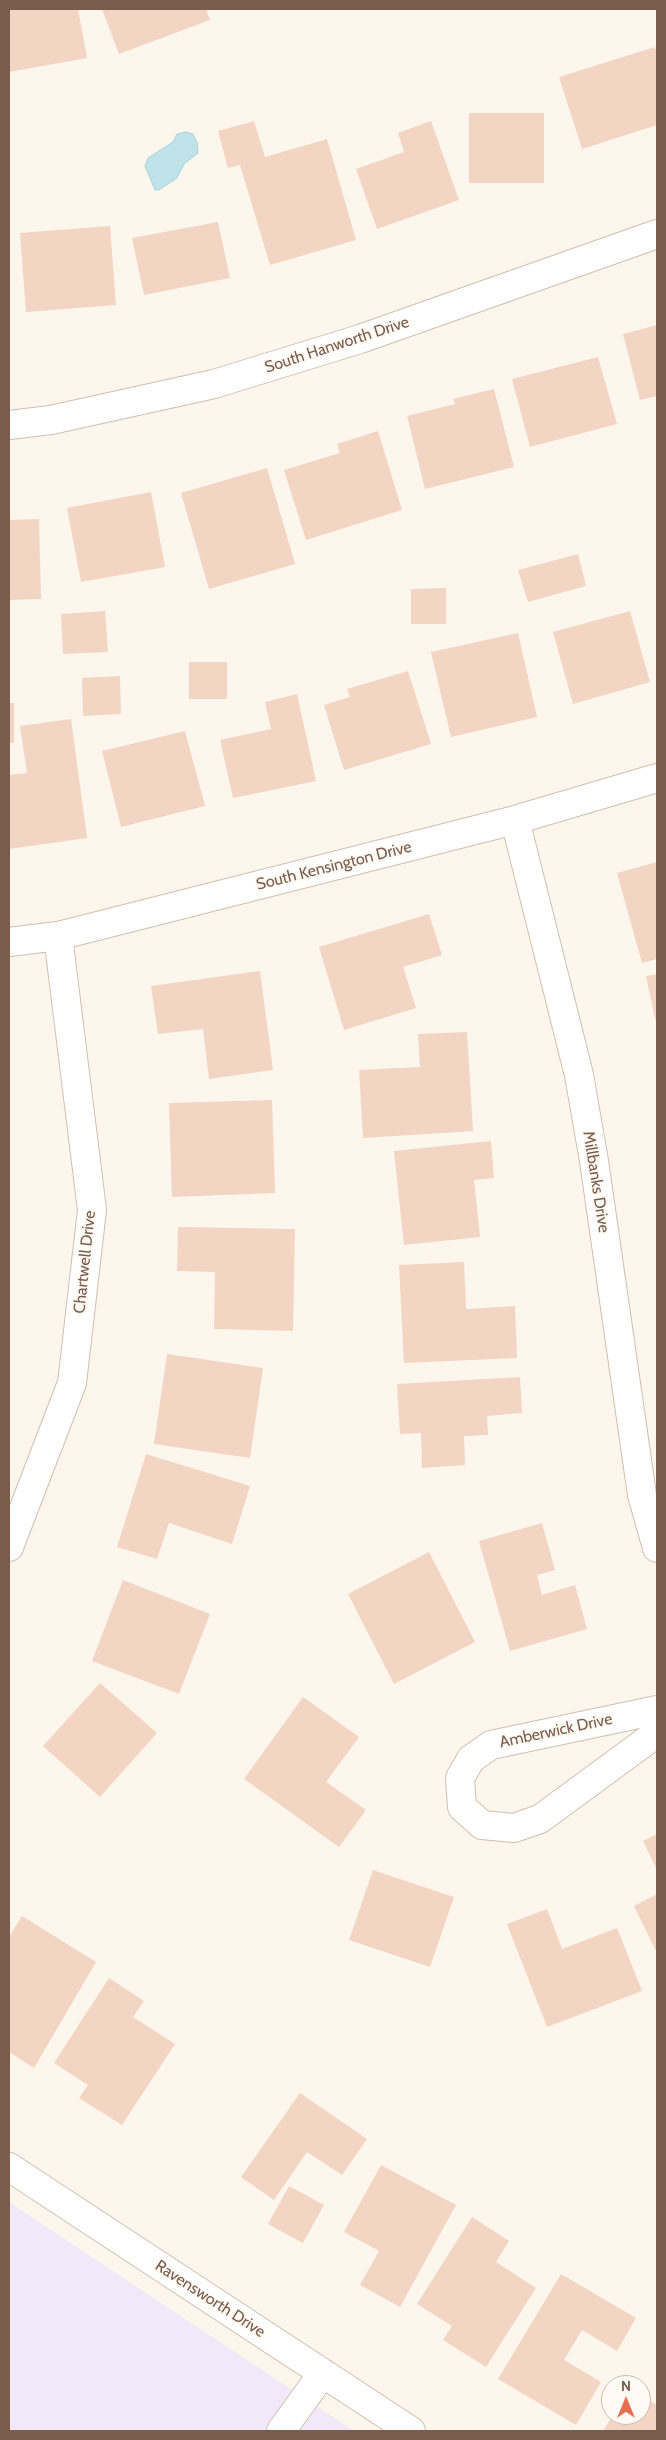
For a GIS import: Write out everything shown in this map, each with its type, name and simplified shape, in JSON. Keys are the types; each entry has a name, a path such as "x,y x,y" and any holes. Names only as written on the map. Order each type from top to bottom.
{"street":[{"name":"South Hanworth Drive","path":"9,425 51,420 214,384 360,339 657,234"},
{"name":"South Kensington Drive","path":"9,942 58,936 515,820 657,778"},
{"name":"Millbanks Drive","path":"515,820 579,1075 594,1161 642,1495 657,1548"},
{"name":"Chartwell Drive","path":"9,1547 72,1383 92,1210 58,936"},
{"name":"Amberwick Drive","path":"657,1710 491,1744 471,1759 460,1778 462,1807 482,1825 514,1828 540,1819 657,1733"},
{"name":"Ravensworth Drive","path":"9,2166 411,2431"},
{"path":"281,2431 323,2373"}],"shaded area":[{"path":"9,2202 354,2431 9,2431"}],"water":[{"path":"186,132 193,134 197,142 198,153 184,164 177,178 159,190 155,190 145,166 148,158 173,142 177,134"}],"building":[{"path":"9,9 78,9 87,58 9,72"},
{"path":"102,9 206,9 210,20 119,54"},
{"path":"655,47 657,54 657,125 582,149 559,77"},
{"path":"469,113 544,113 544,183 469,183"},
{"path":"254,121 265,157 327,139 356,240 270,265 240,165 228,168 218,131"},
{"path":"431,121 459,200 377,229 356,169 404,152 398,133"},
{"path":"218,222 230,278 144,295 132,238"},
{"path":"110,226 116,305 26,312 20,233"},
{"path":"657,325 657,396 640,400 623,334"},
{"path":"598,357 617,424 530,447 512,379"},
{"path":"494,389 514,467 425,489 407,416 455,404 453,399"},
{"path":"378,431 402,510 306,540 284,470 340,453 337,444"},
{"path":"267,468 295,564 209,589 181,493"},
{"path":"151,492 165,567 81,582 67,508"},
{"path":"39,519 41,599 9,600 9,520"},
{"path":"578,554 586,586 528,602 518,570"},
{"path":"446,588 446,624 411,624 411,589"},
{"path":"105,611 108,652 63,654 61,614"},
{"path":"630,611 650,682 573,704 553,632"},
{"path":"518,633 537,717 451,737 431,652"},
{"path":"189,662 227,662 227,699 189,699"},
{"path":"408,671 431,744 344,770 324,705 350,697 347,689"},
{"path":"120,676 121,714 83,716 82,678"},
{"path":"297,694 316,781 233,798 220,740 271,729 265,702"},
{"path":"9,703 14,703 14,743 9,743"},
{"path":"71,719 87,838 9,849 9,775 27,773 20,726"},
{"path":"185,731 205,806 121,827 102,751"},
{"path":"657,862 657,959 642,963 617,873"},
{"path":"429,914 442,955 403,967 416,1008 344,1030 319,947"},
{"path":"260,971 273,1070 209,1079 203,1029 158,1034 151,986"},
{"path":"657,974 657,1019 655,1019 646,976"},
{"path":"467,1032 473,1131 363,1138 359,1070 420,1067 418,1034"},
{"path":"272,1100 275,1193 172,1197 169,1103"},
{"path":"491,1141 494,1178 474,1180 480,1237 404,1245 394,1151"},
{"path":"178,1227 295,1229 293,1331 214,1329 215,1272 177,1271"},
{"path":"464,1262 466,1309 515,1306 517,1358 404,1363 399,1265"},
{"path":"167,1354 263,1368 250,1458 154,1444"},
{"path":"520,1377 522,1413 487,1416 488,1435 464,1436 465,1465 422,1468 421,1433 400,1434 397,1384"},
{"path":"146,1454 250,1486 232,1544 169,1523 157,1559 117,1547"},
{"path":"542,1523 555,1570 537,1575 542,1595 575,1585 587,1629 510,1651 479,1541"},
{"path":"429,1552 475,1642 394,1684 348,1594"},
{"path":"123,1580 210,1614 179,1694 92,1661"},
{"path":"100,1683 157,1733 100,1797 43,1746"},
{"path":"303,1697 359,1737 326,1782 366,1810 339,1847 244,1779"},
{"path":"657,1834 657,1870 643,1841"},
{"path":"373,1870 454,1897 430,1967 349,1940"},
{"path":"657,1894 657,1953 634,1906"},
{"path":"547,1909 562,1949 617,1928 642,1991 547,2027 507,1924"},
{"path":"22,1916 96,1962 34,2068 9,2052 9,1937"},
{"path":"109,1978 144,2001 133,2017 175,2044 122,2125 79,2098 88,2085 54,2063"},
{"path":"300,2093 367,2139 342,2175 307,2152 274,2200 241,2177"},
{"path":"381,2165 456,2205 400,2307 360,2285 379,2251 344,2232"},
{"path":"289,2186 324,2205 303,2243 268,2224"},
{"path":"472,2217 509,2241 496,2262 536,2288 486,2367 443,2340 452,2326 417,2304"},
{"path":"561,2274 636,2318 617,2351 582,2330 564,2360 601,2382 576,2425 498,2379"},
{"path":"651,2401 657,2405 657,2431 603,2431 607,2425 651,2425"}]}
